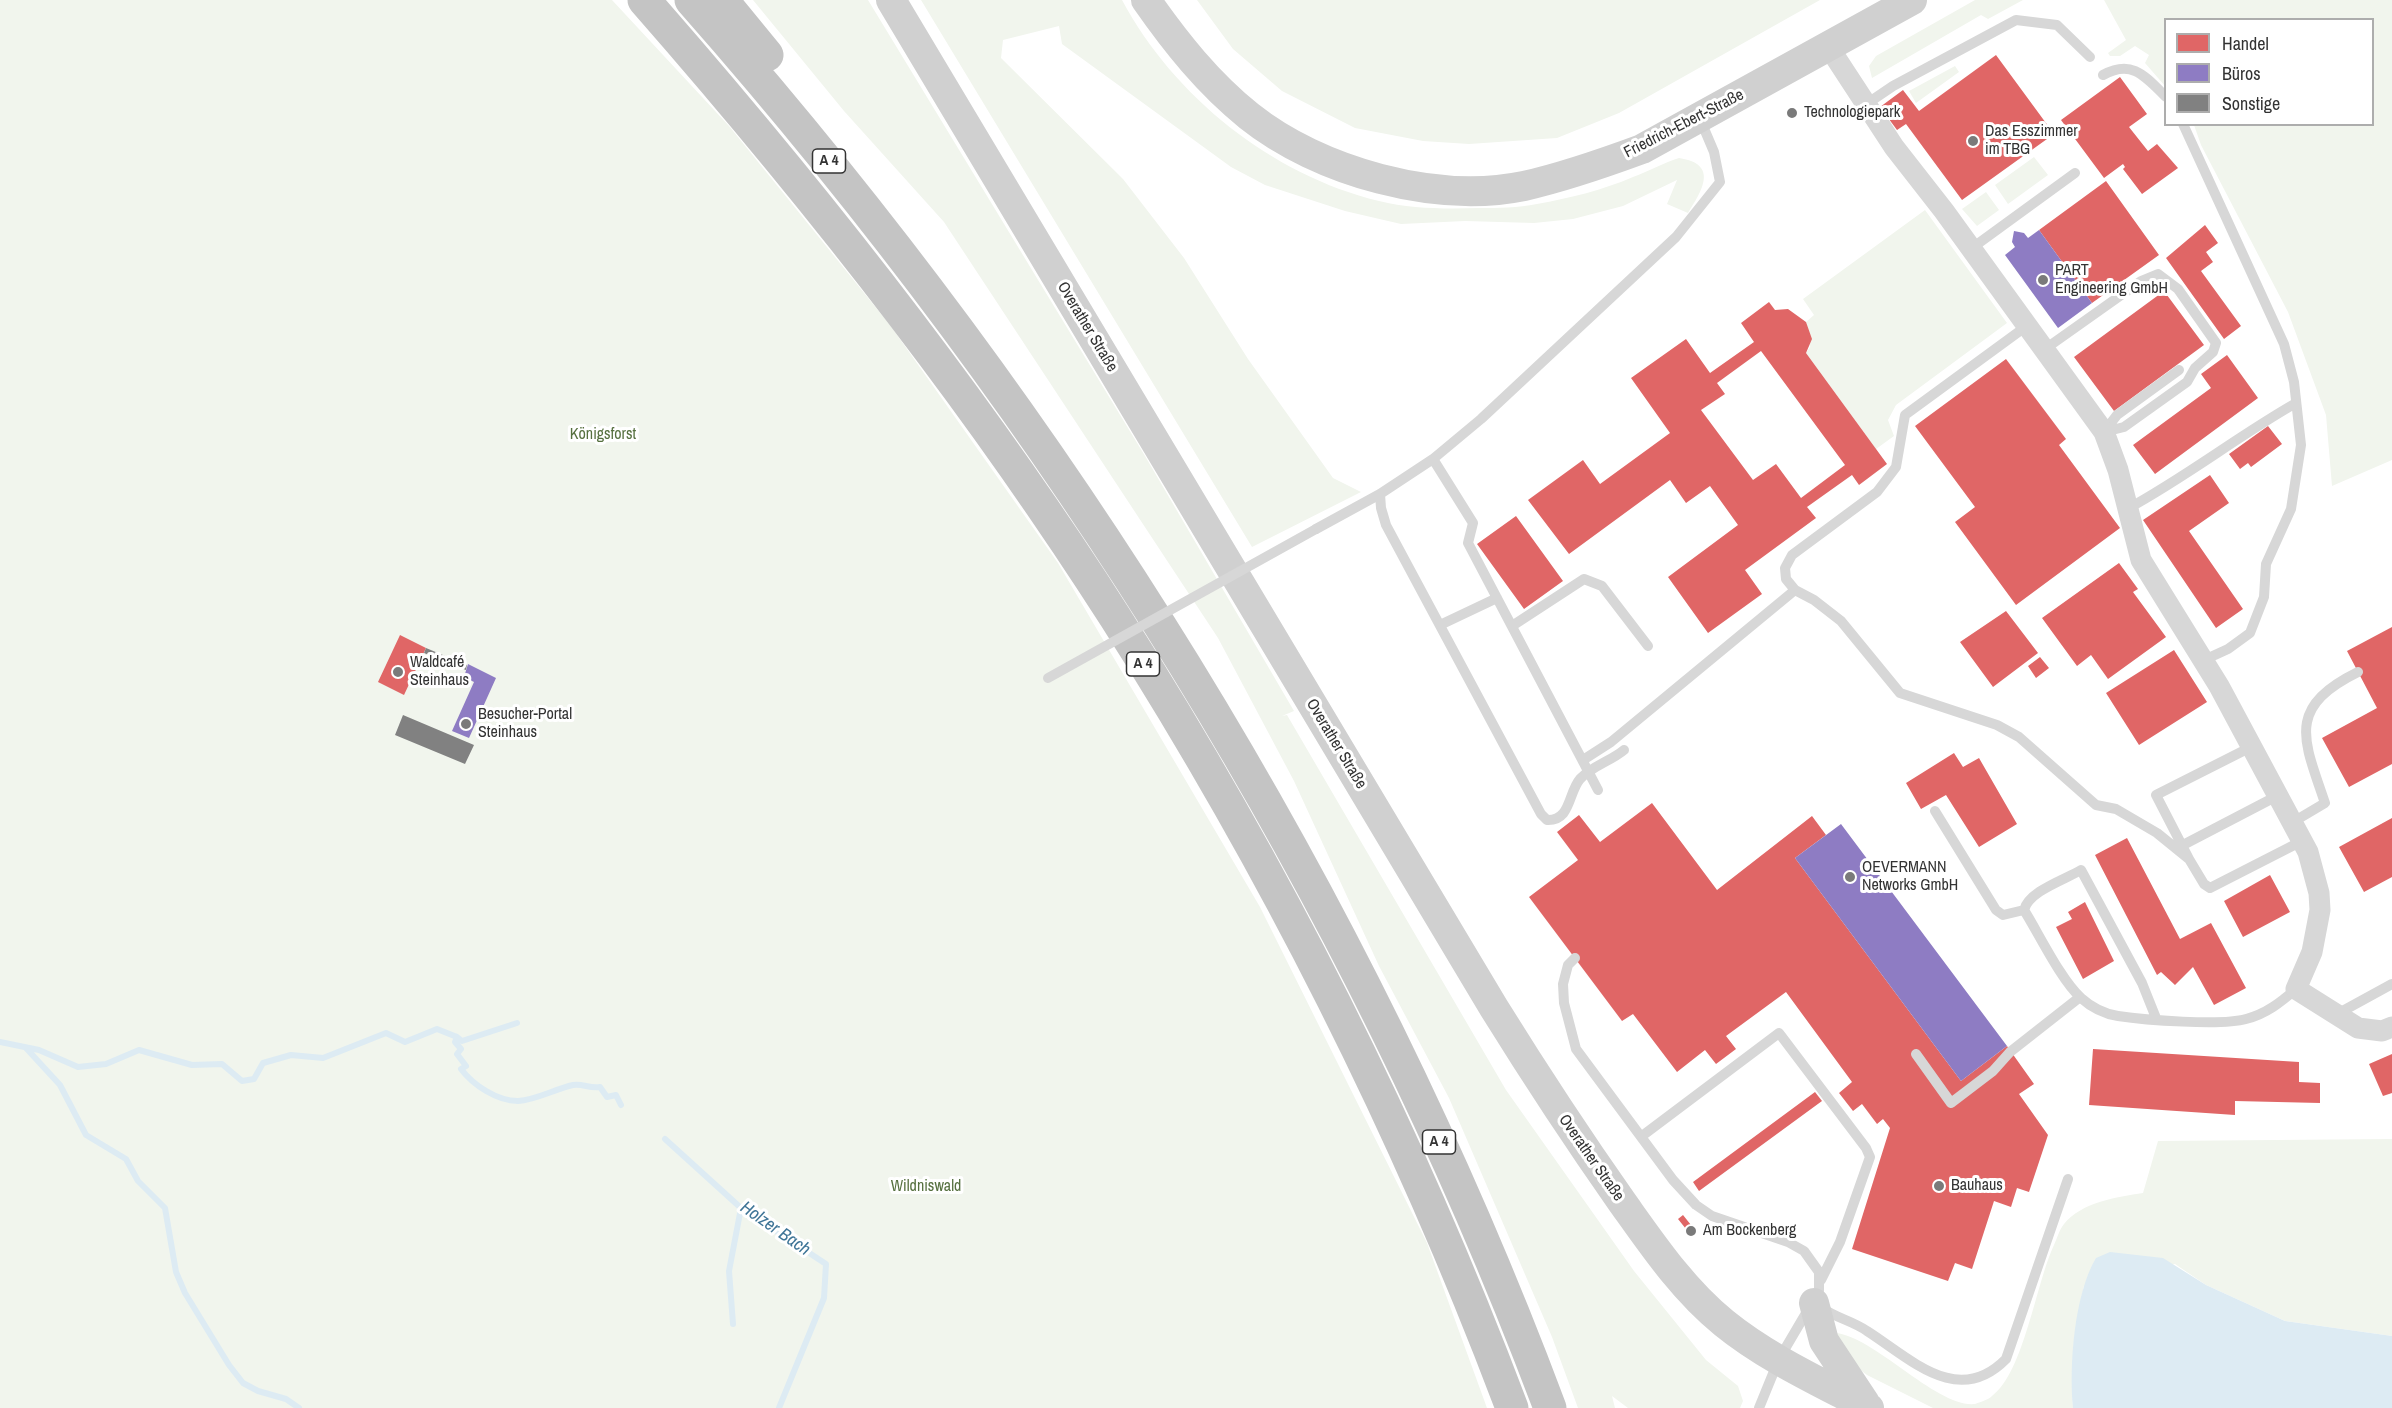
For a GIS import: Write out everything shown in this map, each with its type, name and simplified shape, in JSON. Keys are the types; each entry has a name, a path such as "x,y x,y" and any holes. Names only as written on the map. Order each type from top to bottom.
{"highway":[{"name":"A 4","path":"644,0 809,193 895,305 985,427 1115,617 1233,814 1319,975 1425,1196 1512,1408"},
{"name":"A 4","path":"691,0 838,172 959,329 1121,563 1261,793 1388,1033 1459,1185 1521,1331 1550,1408"},
{"path":"722,0 892,214 959,329"}],"main road":[{"name":"Overather Straße","path":"891,0 1542,1085 1635,1221 1677,1274 1724,1323 1779,1359 1869,1408"},
{"name":"Friedrich-Ebert-Straße","path":"1146,0 1188,57 1217,88 1250,117 1315,155 1380,178 1423,189 1489,190 1524,186 1598,166 1642,149 1912,0"},
{"path":"1817,1292 1824,1341 1869,1408"}],"street":[{"path":"1828,46 1865,105 1922,185 1972,248 2104,432 2118,470 2141,560 2204,660 2253,746 2297,831 2313,870 2320,910 2312,952 2296,988 2321,1006 2339,1013 2358,1028 2382,1031 2392,1027"}],"lane":[{"path":"1865,105 1893,86 2016,20 2057,25 2090,57"},
{"path":"2103,75 2121,67 2134,70 2164,95"},
{"path":"1048,678 1380,494 1433,459 1481,419 1659,253 1706,203 1720,182 1714,152 1700,119"},
{"path":"2184,126 2284,344 2294,382 2301,445 2291,509 2266,564 2264,597 2250,633 2228,649 2204,660"},
{"path":"1972,248 2075,173"},
{"path":"2045,349 2141,281 2158,274 2178,289 2216,343 2213,352 2195,368 2187,382 2124,427 2104,432"},
{"path":"2028,325 1905,415 1896,466 1876,492 1792,555 1785,568 1785,579 1795,590 1814,600 1841,621 1900,693 1997,725 2019,737 2039,752 2087,799 2096,805 2116,809 2136,819 2189,859"},
{"path":"2104,432 2117,415 2179,370"},
{"path":"2127,510 2189,473 2253,427 2296,403"},
{"path":"1433,459 1473,524 1468,543 1598,790"},
{"path":"1380,494 1386,525 1541,814 1547,820 1556,820 1563,815 1579,780 1624,750"},
{"path":"1512,626 1584,579 1602,586 1648,646"},
{"path":"1583,760 1611,742 1795,590"},
{"path":"1440,626 1497,598"},
{"path":"2253,746 2156,795 2189,859 2204,884 2210,888 2297,831 2325,803 2305,742 2309,715 2330,688 2358,672"},
{"path":"2183,845 2279,794"},
{"path":"1935,811 1996,910 2003,915 2024,910"},
{"path":"2156,1018 2142,983 2081,870 2026,902 2024,910 2080,997 2095,1008 2117,1016 2199,1022 2245,1020 2277,1006 2296,988"},
{"path":"1575,958 1568,965 1563,984 1564,1003 1576,1049 1673,1180 1696,1205 1712,1216 1788,1242 1804,1251 1815,1264 1817,1292 1832,1315 1867,1330 1931,1379 1946,1385 1966,1386 1982,1382 1995,1373 2006,1359 2068,1179"},
{"path":"2339,1013 2392,984"},
{"path":"1916,1054 1951,1102 1993,1071 2010,1052 2080,997"},
{"path":"1642,1136 1779,1033 1866,1148 1870,1157 1840,1242 1817,1292 1779,1359 1759,1408"}],"green space":[{"name":"Königsforst","path":"0,0 612,0 729,126 890,325 1058,563 1260,907 1427,1243 1487,1408 0,1408"},
{"path":"753,0 868,0 1145,456 1294,711 1282,716 1287,715 1506,1090 1634,1271 1706,1360 1738,1386 1743,1401 1740,1408 1628,1408 1612,1396 1615,1408 1578,1408 1552,1337 1449,1098 1379,966 1294,781 1218,638 944,222 844,111"},
{"path":"921,0 1122,0 1169,69 1230,127 1264,152 1301,172 1339,189 1379,201 1403,206 1441,208 1501,208 1530,205 1598,190 1679,158 1692,161 1700,166 1704,180 1688,213 1667,204 1677,180 1623,206 1573,219 1534,223 1465,221 1401,224 1345,211 1265,185 1231,167 1062,44 1059,26 1003,40 1001,58 1123,179 1184,258 1248,359 1333,478 1361,492 1252,547"},
{"path":"1197,0 1820,0 1619,113 1557,138 1469,144 1423,141 1355,128 1282,91 1233,49"},
{"path":"1975,0 2023,0 1988,19 1981,15 1872,78 1869,66 1876,56"},
{"path":"2104,0 2392,0 2392,460 2332,486 2326,415 2288,312 2201,145 2194,126 2374,126 2374,18 2164,18 2164,85 2145,63 2149,55 2135,46 2120,56 2110,56 2108,53 2126,40"},
{"path":"1955,66 1959,72 1916,103 1909,91"},
{"path":"2034,157 2048,175 2008,204 1995,185"},
{"path":"1986,192 1999,210 1977,226 1962,209"},
{"path":"1925,210 2007,323 1896,405 1888,420 1894,436 1876,449 1806,353 1810,347 1806,322 1814,315 1803,299"},
{"path":"2392,1139 2392,1336 2285,1321 2206,1285 2175,1264 2084,1286 2074,1347 2073,1408 1933,1408 1867,1375 1846,1359 1836,1333 1852,1337 1869,1346 1943,1395 1960,1402 1975,1404 1992,1396 2013,1368 2047,1261 2062,1226 2080,1210 2111,1199 2143,1193 2158,1141"}],"shaded area":[{"path":"2110,1252 2163,1258 2206,1285 2285,1321 2392,1336 2392,1408 2073,1408 2073,1352 2078,1311 2089,1273 2096,1258"}],"building: Handel":[{"path":"1996,55 2054,134 1962,200 1906,124 1897,130 1880,107 1903,90 1919,111"},
{"path":"2120,77 2147,114 2129,127 2148,151 2157,144 2178,168 2142,194 2123,169 2125,167 2123,164 2104,178 2061,120"},
{"path":"2106,181 2159,255 2092,303 2039,230"},
{"path":"2205,225 2218,243 2206,252 2213,262 2201,271 2241,326 2224,339 2166,258"},
{"path":"2164,291 2204,345 2114,411 2074,357"},
{"path":"1769,302 1775,310 1788,309 1806,322 1812,339 1806,353 1887,464 1859,485 1852,475 1807,507 1816,518 1745,570 1762,594 1708,633 1668,577 1738,525 1710,486 1686,503 1670,480 1569,554 1528,500 1583,460 1600,484 1670,433 1631,378 1686,339 1710,373 1754,342 1741,323","holes":["1761,351 1845,465 1801,498 1776,464 1753,480 1701,410 1725,394 1717,383"]},
{"path":"2227,355 2258,398 2155,474 2133,445 2211,388 2201,374"},
{"path":"2006,359 2066,439 2059,445 2120,528 2016,605 1955,522 1975,507 1915,426"},
{"path":"2268,426 2282,444 2251,467 2248,463 2240,469 2229,454"},
{"path":"2210,475 2229,503 2189,531 2243,609 2216,628 2143,520"},
{"path":"1516,516 1563,581 1524,609 1477,544"},
{"path":"2119,563 2138,589 2133,592 2166,637 2108,679 2091,655 2077,666 2042,618"},
{"path":"2006,611 2038,653 1993,687 1960,642"},
{"path":"2392,627 2392,764 2349,787 2322,738 2377,708 2347,651"},
{"path":"400,635 426,648 404,695 378,682"},
{"path":"2174,650 2207,702 2139,745 2106,693"},
{"path":"2040,657 2049,668 2036,678 2028,666"},
{"path":"1954,753 1963,767 1979,758 2017,824 1979,847 1946,795 1921,809 1906,783"},
{"path":"1652,803 1717,890 1812,816 1826,835 1795,858 1961,1081 2007,1046 2034,1084 2019,1094 2048,1135 2029,1192 2017,1188 2011,1207 1994,1201 1972,1269 1955,1263 1948,1281 1852,1249 1890,1128 1883,1119 1877,1124 1862,1104 1853,1111 1839,1093 1852,1082 1786,992 1726,1036 1736,1049 1716,1064 1705,1050 1677,1072 1633,1014 1622,1021 1529,897 1578,860 1557,832 1579,815 1600,842"},
{"path":"2392,818 2392,877 2364,892 2339,847"},
{"path":"2127,838 2180,939 2211,923 2246,988 2214,1005 2193,967 2175,985 2161,972 2157,975 2095,855"},
{"path":"2270,875 2290,912 2243,937 2224,901"},
{"path":"2085,902 2114,961 2083,979 2056,927 2072,919 2068,912"},
{"path":"2093,1049 2299,1062 2299,1082 2320,1083 2320,1103 2235,1101 2235,1115 2089,1105"},
{"path":"2392,1054 2392,1093 2383,1096 2369,1064"},
{"path":"1815,1092 1822,1101 1699,1191 1693,1182"},
{"path":"1683,1215 1691,1225 1686,1229 1678,1219"}],"building: Büros":[{"path":"2039,230 2092,303 2058,328 2005,255 2015,247 2012,242 2014,231 2024,233 2028,238"},
{"path":"468,664 496,678 469,738 452,731 474,682 464,677"},
{"path":"1841,824 2007,1046 1961,1081 1795,858"}],"building: Sonstige":[{"path":"426,648 467,665 466,670 424,653"},
{"path":"403,715 474,745 465,764 395,735"}],"waterway":[{"path":"457,1037 462,1041 517,1023"},
{"name":"Holzer Bach","path":"0,1042 39,1050 78,1067 106,1064 139,1050 192,1065 222,1064 242,1081 254,1079 263,1063 291,1055 323,1058 386,1033 405,1042 437,1029 457,1037 455,1042 461,1049 457,1054 466,1066 461,1069 472,1081 494,1095 518,1101 580,1085 600,1087 607,1097 616,1095 621,1105"},
{"path":"26,1048 60,1085 86,1135 126,1159 138,1181 165,1208 176,1272 185,1293 229,1365 243,1383 258,1391 286,1399 299,1408"},
{"name":"Holzer Bach","path":"665,1139 741,1208 826,1264 824,1298 779,1408"},
{"path":"733,1324 729,1271 741,1208"}],"place":[{"name":"Technologiepark","path":"1792,113"},
{"name":"Das Esszimmer im TBG","path":"1973,141"},
{"name":"PART Engineering GmbH","path":"2043,280"},
{"name":"Waldcafé Steinhaus","path":"398,672"},
{"name":"Besucher-Portal Steinhaus","path":"466,724"},
{"name":"OEVERMANN Networks GmbH","path":"1850,877"},
{"name":"Bauhaus","path":"1939,1186"},
{"name":"Am Bockenberg","path":"1691,1231"}],"park label":[{"name":"Wildniswald","path":"926,1187"}]}
